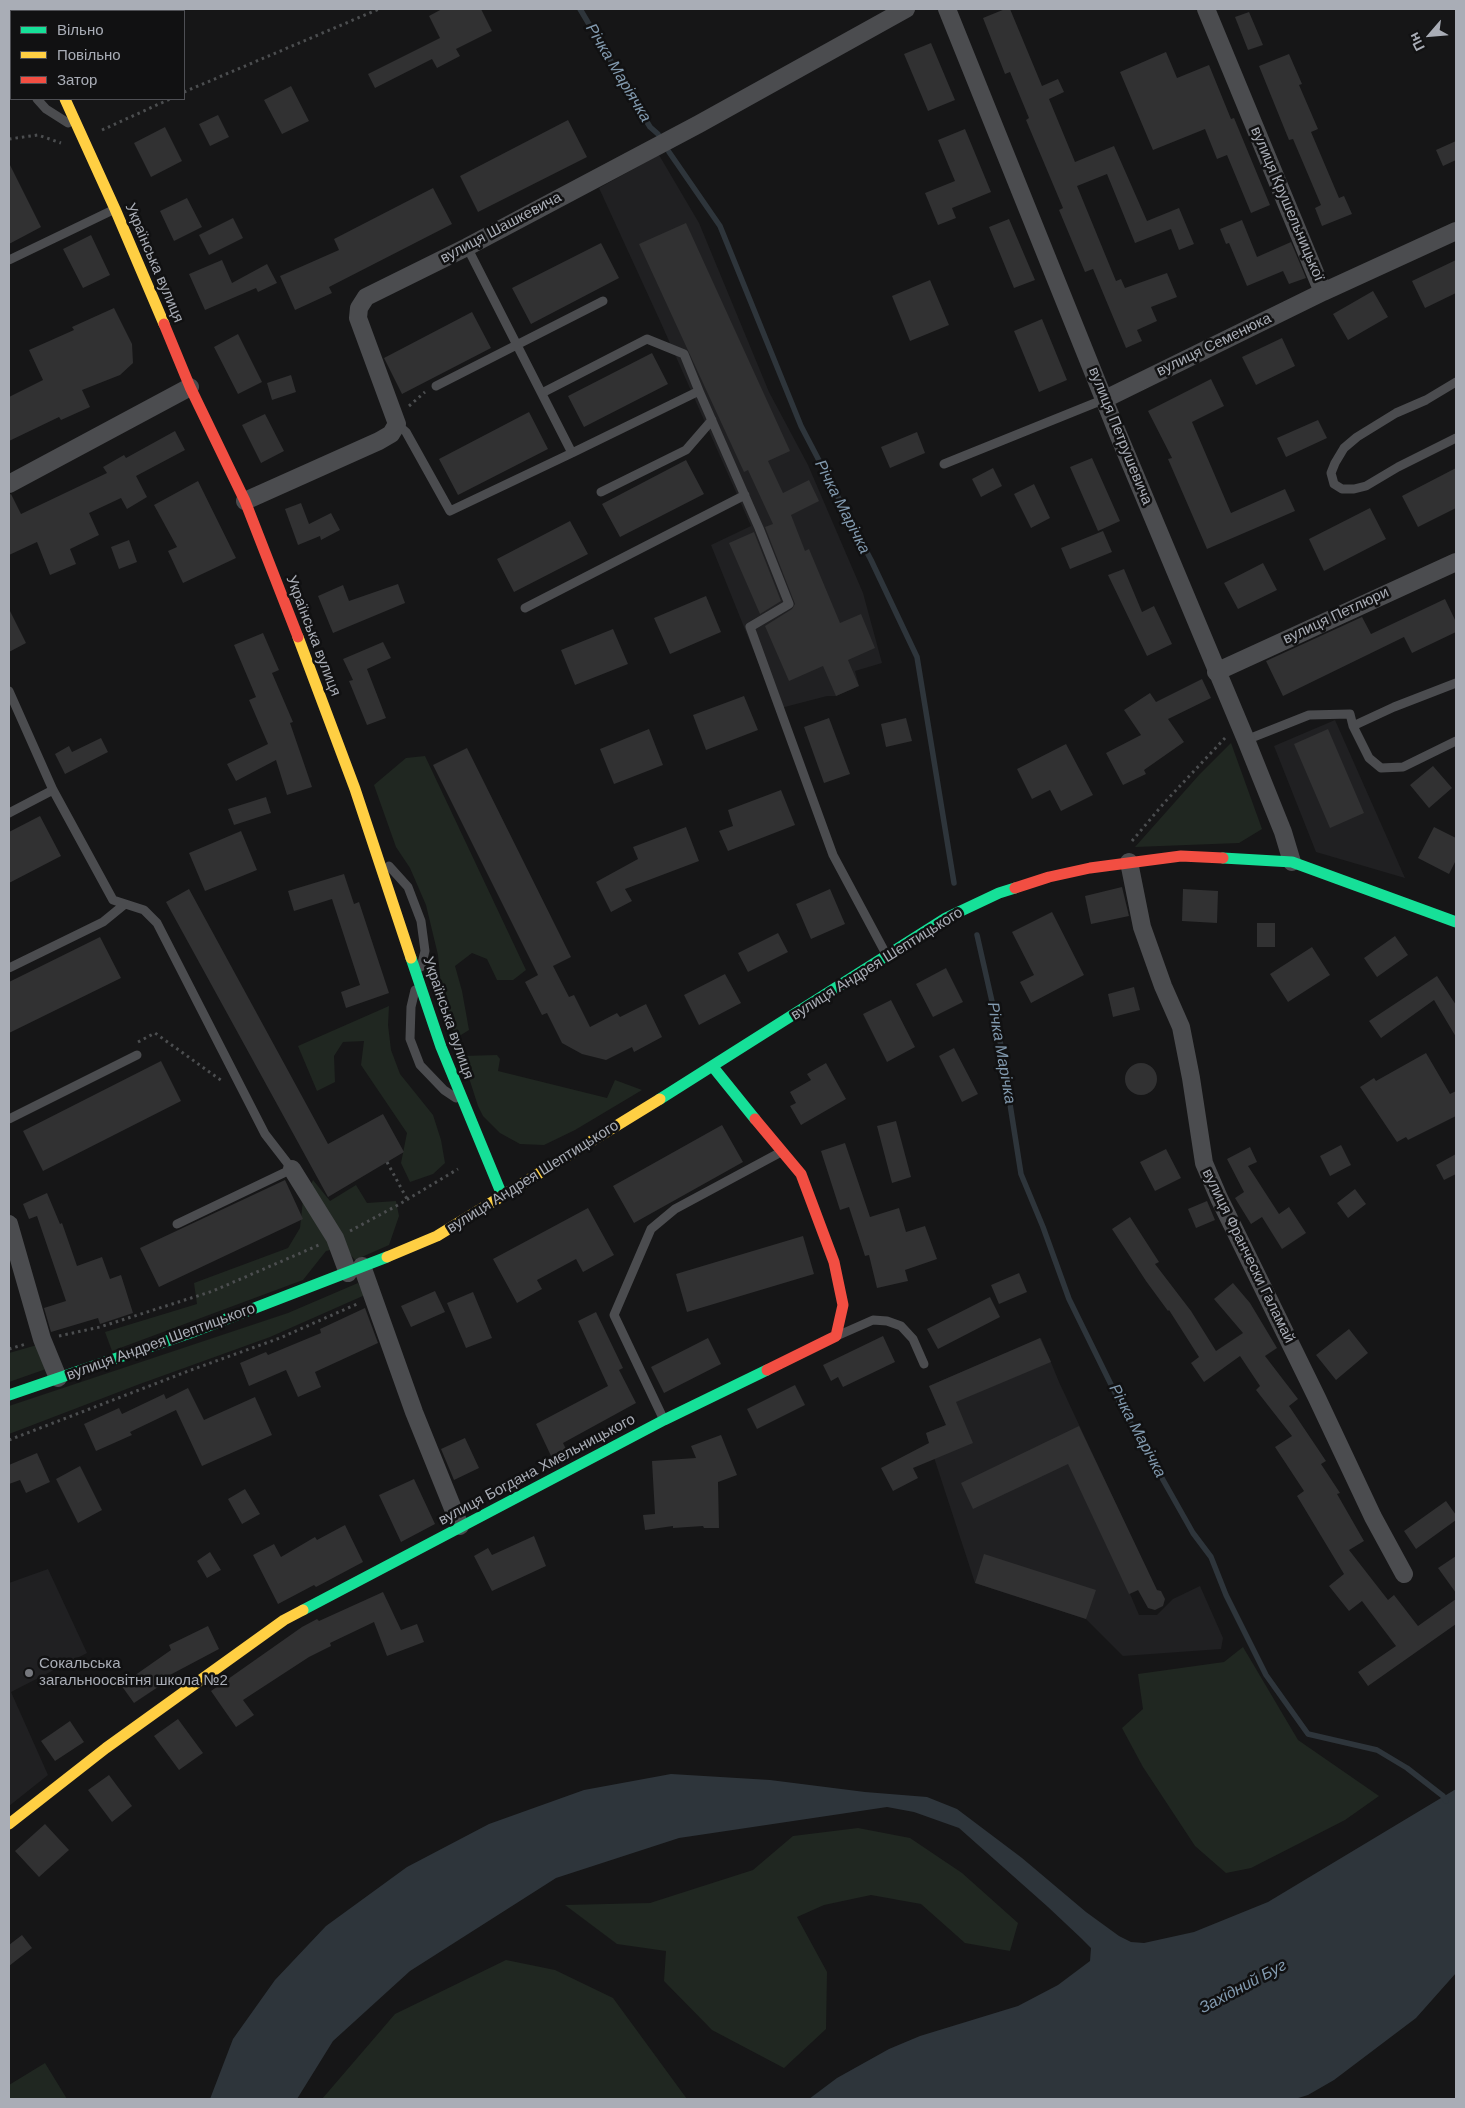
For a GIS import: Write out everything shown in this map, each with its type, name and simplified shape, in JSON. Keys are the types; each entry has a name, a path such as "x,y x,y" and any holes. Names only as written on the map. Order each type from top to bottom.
{"street":[{"name":"вулиця Шашкевича","path":"397,424 358,318 358,308 366,297 467,247 699,124 906,9"},
{"name":"вулиця Петрушевича","path":"947,9 1216,672 1244,735 1283,832 1292,862"},
{"name":"вулиця Крушельницької","path":"1206,9 1323,292 1456,231"},
{"name":"Українська вулиця","path":"66,100 88,153 115,209 190,387 245,501 352,780 441,1048 502,1195"},
{"name":"вулиця Семенюка","path":"1105,399 1323,292"},
{"path":"9,484 190,387"},
{"path":"245,501 391,434 397,424"},
{"name":"вулиця Петлюри","path":"1216,672 1456,562"},
{"name":"вулиця Андрея Шептицького","path":"9,1394 190,1333 355,1270 437,1236 713,1067 888,957 946,918 999,893 1128,854 1292,862 1456,922"},
{"name":"вулиця Франчески Галамай","path":"1128,854 1142,927 1163,986 1181,1027 1192,1078 1204,1163 1219,1198 1373,1517 1404,1574"},
{"path":"713,1067 801,1174 834,1262 843,1305 836,1336"},
{"path":"292,1169 372,1298 414,1412 460,1526"},
{"name":"вулиця Андрея Шептицького","path":"9,1224 42,1339 58,1378"},
{"name":"вулиця Богдана Хмельницького","path":"9,1824 106,1748 284,1620 664,1420 836,1336"}],"lane":[{"path":"38,100 46,109 81,135"},
{"path":"9,260 115,209"},
{"path":"467,247 572,453"},
{"path":"436,386 603,301"},
{"path":"542,393 647,339 684,354 745,495 789,604 750,626 833,855 888,957"},
{"path":"1456,382 1426,400 1396,413 1357,437 1344,448 1335,462 1331,473 1334,484 1342,489 1366,486 1398,466 1456,438"},
{"path":"397,424 406,432 450,511 699,391"},
{"path":"944,464 1105,399"},
{"path":"601,492 686,450 712,420"},
{"path":"526,608 745,495"},
{"path":"1353,726 1394,707 1456,683"},
{"path":"9,691 53,790 113,900 144,910 157,923 265,1134 292,1169 177,1224"},
{"path":"1244,735 1309,715 1350,714 1353,726 1370,758 1381,768 1403,768 1456,741"},
{"path":"9,813 53,790"},
{"path":"378,856 408,887 422,921 425,951 411,1007 410,1039 420,1066 444,1090 462,1102"},
{"path":"9,968 103,922 125,904"},
{"path":"9,1119 137,1055"},
{"path":"664,1420 614,1315 651,1229 675,1209 782,1152"},
{"path":"836,1336 873,1320 887,1321 901,1326 913,1339 924,1364"}],"path":[{"path":"185,92 379,9"},
{"path":"81,135 168,100"},
{"path":"9,139 38,135 88,153"},
{"path":"397,424 412,402 436,386"},
{"path":"1128,854 1164,803 1227,737 1244,735"},
{"path":"387,1162 407,1199"},
{"path":"9,1349 42,1339 100,1327 213,1291 335,1238 458,1169"},
{"path":"9,1440 280,1338 372,1298"}],"shaded area":[{"path":"659,155 699,223 769,392 808,465 863,593 882,663 855,671 859,686 836,696 827,696 777,709 711,545 751,526 599,188"},
{"path":"1335,720 1405,878 1316,852 1274,746"},
{"path":"1231,743 1262,829 1239,843 1135,847 1199,775"},
{"path":"425,756 526,970 513,980 497,980 487,959 472,953 455,966 469,1030 456,1038 442,998 438,955 426,905 410,868 396,847 374,785 406,758"},
{"path":"389,1006 388,1025 391,1050 400,1074 433,1115 441,1140 445,1163 433,1174 410,1182 401,1163 407,1133 361,1065 364,1041 343,1042 334,1056 335,1082 317,1091 298,1046"},
{"path":"497,1055 500,1059 498,1071 607,1098 615,1080 642,1090 575,1130 544,1145 520,1144 500,1133 483,1116 462,1056"},
{"path":"313,1180 330,1201 356,1185 367,1203 396,1201 399,1216 389,1245 355,1260 344,1247 326,1251 303,1280 112,1351 105,1332 197,1304 194,1283 288,1248 300,1228 303,1200"},
{"path":"358,1283 365,1295 270,1337 9,1434 9,1406 288,1313"},
{"path":"1041,1338 1059,1382 1153,1583 1130,1594 1139,1615 1157,1615 1173,1599 1200,1586 1223,1638 1221,1649 1123,1656 1086,1619 975,1583 926,1433 946,1425 929,1386"},
{"path":"37,1345 46,1369 9,1382 9,1353"},
{"name":"Сокальська загальноосвітня школа №2","path":"48,1569 87,1653 11,1692 48,1775 9,1806 9,1583"},
{"path":"1243,1647 1298,1740 1379,1796 1345,1820 1251,1868 1226,1873 1195,1846 1143,1767 1122,1728 1143,1709 1138,1674 1224,1662"},
{"path":"858,1828 910,1838 962,1873 1018,1923 1010,1951 965,1943 921,1904 871,1895 824,1905 797,1917 827,1972 826,2029 784,2068 712,2030 664,1981 666,1951 617,1944 565,1905 650,1903 753,1870 793,1836"},
{"path":"506,1960 555,1970 613,1998 687,2099 322,2099 395,2014"},
{"path":"45,2063 67,2099 9,2099 9,2085"}],"water":[{"name":"Західний Буг","path":"671,1774 770,1780 865,1792 927,1797 957,1809 1022,1858 1086,1912 1119,1936 1131,1942 1144,1943 1194,1932 1268,1902 1456,1789 1456,1973 1416,2018 1334,2080 1308,2095 1295,2099 809,2099 837,2078 889,2049 920,2036 1018,2006 1058,1985 1090,1961 1091,1948 959,1828 914,1812 887,1807 679,1838 556,1878 410,1971 333,2041 297,2099 210,2099 233,2039 275,1980 326,1926 407,1867 489,1824 584,1790"}],"building":[{"path":"442,9 481,9 492,31 456,49 460,56 437,68 432,59 375,88 368,74 440,38 429,16"},
{"path":"1005,9 1010,9 1042,86 1058,79 1064,92 1049,99 1075,162 1114,146 1147,221 1179,208 1194,244 1179,250 1171,229 1135,243 1107,174 1077,186 1116,281 1121,279 1125,288 1167,273 1177,297 1151,307 1157,321 1137,330 1142,341 1126,348 1093,269 1085,272 1059,210 1063,208 1026,120 1029,118 1010,72 1005,74 983,18"},
{"path":"1249,12 1263,45 1248,50 1235,17"},
{"path":"931,43 955,100 928,111 904,54"},
{"path":"1166,52 1177,78 1209,65 1231,119 1234,118 1270,205 1251,213 1227,155 1217,159 1205,129 1153,150 1120,72"},
{"path":"1289,54 1302,84 1299,85 1318,129 1311,132 1339,198 1344,196 1352,214 1322,226 1315,208 1321,205 1293,139 1289,140 1259,66"},
{"path":"291,86 309,121 282,134 264,100"},
{"path":"218,115 229,137 210,146 199,124"},
{"path":"568,120 587,157 478,212 460,176"},
{"path":"165,127 182,161 151,177 134,143"},
{"path":"965,129 991,192 952,208 956,218 938,225 925,193 955,181 938,140"},
{"path":"1456,141 1456,160 1443,166 1436,150"},
{"path":"9,163 41,227 9,244"},
{"path":"433,188 452,224 329,287 332,293 295,310 280,276 339,250 334,239"},
{"path":"187,198 202,227 174,241 160,211"},
{"path":"233,218 243,238 209,255 199,235"},
{"path":"1009,219 1035,280 1014,288 989,227"},
{"path":"1242,220 1257,257 1291,242 1306,278 1289,284 1283,271 1247,286 1229,243 1226,244 1220,229"},
{"path":"686,223 790,451 768,461 783,493 809,480 819,501 791,515 805,551 809,549 840,623 861,614 875,648 848,660 859,686 836,696 823,666 789,681 765,626 792,609 795,604 765,527 773,524 748,470 744,472 639,244"},
{"path":"91,235 110,275 83,288 63,249"},
{"path":"601,243 619,278 531,324 512,288"},
{"path":"222,260 232,283 267,264 277,283 258,292 256,288 205,310 189,274"},
{"path":"1456,260 1456,293 1425,308 1412,281"},
{"path":"930,280 949,325 910,341 892,296"},
{"path":"1373,291 1388,317 1348,340 1333,314"},
{"path":"114,308 132,344 133,363 120,375 82,390 90,407 61,420 59,417 9,441 9,397 43,380 29,350 74,330 72,327"},
{"path":"472,312 491,348 402,394 384,358"},
{"path":"1042,319 1067,380 1039,392 1014,331"},
{"path":"238,334 262,382 238,394 214,347"},
{"path":"1282,338 1295,366 1256,385 1242,357"},
{"path":"652,353 668,384 584,427 568,396"},
{"path":"291,375 296,392 272,400 267,383"},
{"path":"1211,379 1224,406 1192,422 1231,513 1285,489 1295,511 1207,549 1168,459 1172,458 1148,411"},
{"path":"529,412 548,449 458,495 439,459"},
{"path":"265,414 284,451 261,463 242,425"},
{"path":"1318,420 1327,438 1286,457 1277,438"},
{"path":"175,431 185,450 136,476 147,497 127,509 121,498 89,513 99,535 70,549 76,564 50,575 37,542 9,555 9,495 11,494 21,514 107,473 103,467 124,455 126,458"},
{"path":"917,432 925,453 890,468 881,447"},
{"path":"1092,458 1120,521 1098,531 1070,467"},
{"path":"686,460 704,494 620,537 602,504"},
{"path":"993,468 1002,486 981,497 972,479"},
{"path":"1456,468 1456,508 1418,527 1402,496"},
{"path":"198,481 236,558 183,583 168,551 177,547 154,505"},
{"path":"1034,484 1050,518 1031,528 1014,494"},
{"path":"301,503 309,524 331,513 340,530 321,540 320,536 298,545 285,509"},
{"path":"1370,508 1386,539 1324,571 1309,539"},
{"path":"570,521 588,554 514,592 497,559"},
{"path":"1103,531 1112,552 1070,569 1061,548"},
{"path":"754,532 781,601 760,614 729,543"},
{"path":"129,540 137,562 119,569 111,547"},
{"path":"1263,563 1277,590 1238,609 1224,583"},
{"path":"1124,569 1142,612 1154,606 1172,644 1147,656 1108,575"},
{"path":"398,584 405,603 333,633 318,596 343,585 349,601"},
{"path":"706,596 721,632 670,654 654,618"},
{"path":"1445,599 1456,622 1456,632 1412,653 1404,637 1283,696 1266,661 1362,617 1371,634"},
{"path":"9,609 26,643 9,652"},
{"path":"613,629 628,664 575,685 561,650"},
{"path":"263,633 279,670 272,673 293,722 290,723 312,787 287,795 276,760 236,781 227,764 268,744 249,700 256,697 234,645"},
{"path":"383,642 391,658 367,669 386,718 367,725 349,681 353,680 343,659"},
{"path":"1202,679 1211,698 1168,719 1184,742 1144,770 1146,774 1123,785 1106,753 1141,735 1124,710 1150,693 1156,702"},
{"path":"744,696 758,730 706,750 693,715"},
{"path":"829,718 850,774 824,783 804,727"},
{"path":"906,718 912,741 886,747 881,724"},
{"path":"649,729 663,765 614,784 600,749"},
{"path":"1328,729 1364,813 1330,828 1294,744"},
{"path":"101,738 108,752 65,774 55,754 69,746 72,752"},
{"path":"1066,744 1093,795 1061,811 1050,790 1032,799 1017,769"},
{"path":"467,748 571,957 553,966 569,997 574,995 590,1027 617,1013 620,1017 646,1004 662,1037 634,1052 632,1047 606,1060 582,1054 562,1043 547,1013 542,1015 525,982 538,975 433,765"},
{"path":"1433,766 1452,788 1429,808 1410,785"},
{"path":"781,790 795,825 728,851 719,831 733,826 728,810"},
{"path":"266,797 271,813 234,825 228,809"},
{"path":"40,816 61,856 9,883 9,832"},
{"path":"686,827 699,861 625,889 632,901 611,912 596,882 638,859 633,847"},
{"path":"1434,827 1456,838 1456,860 1449,874 1418,858"},
{"path":"241,831 257,870 205,891 189,853"},
{"path":"344,874 354,904 359,902 389,993 346,1008 341,992 360,985 332,899 294,911 288,891"},
{"path":"1122,887 1129,916 1091,924 1085,896"},
{"path":"189,889 328,1144 383,1114 404,1152 328,1197 166,902"},
{"path":"830,889 845,924 811,939 796,904"},
{"path":"1183,889 1218,891 1217,923 1182,921"},
{"path":"1052,912 1084,975 1031,1003 1020,982 1034,975 1012,932"},
{"path":"1257,923 1275,923 1275,947 1257,947"},
{"path":"778,933 788,952 748,972 738,953"},
{"path":"1395,936 1408,955 1377,977 1364,958"},
{"path":"100,937 121,978 9,1033 9,982"},
{"path":"1312,947 1330,975 1288,1002 1270,974"},
{"path":"946,968 963,1002 933,1017 916,984"},
{"path":"725,974 741,1003 699,1025 684,995"},
{"path":"1437,976 1456,1005 1456,1037 1434,1000 1381,1038 1369,1021"},
{"path":"1134,987 1140,1010 1113,1017 1108,994"},
{"path":"891,1000 915,1047 887,1062 863,1014"},
{"path":"954,1048 978,1094 962,1102 939,1056"},
{"path":"1426,1053 1450,1094 1456,1091 1456,1116 1408,1140 1406,1137 1397,1142 1360,1087 1374,1078 1376,1081"},
{"path":"161,1061 181,1101 43,1171 23,1131"},
{"path":"826,1063 846,1099 801,1125 790,1106 796,1103 790,1092 811,1080 807,1074"},
{"path":"1141,1063 1147,1064 1152,1068 1156,1073 1156,1085 1152,1090 1147,1094 1141,1095 1135,1094 1130,1090 1126,1085 1125,1079 1126,1073 1130,1068 1135,1064"},
{"path":"896,1121 911,1177 892,1183 877,1126"},
{"path":"722,1125 743,1162 634,1223 613,1186"},
{"path":"845,1143 870,1217 899,1208 906,1232 925,1226 937,1259 905,1270 908,1281 877,1288 869,1255 865,1256 849,1207 840,1210 821,1151"},
{"path":"1341,1145 1351,1165 1330,1176 1320,1156"},
{"path":"1250,1147 1257,1162 1248,1166 1279,1214 1289,1207 1306,1233 1282,1249 1262,1217 1251,1224 1235,1198 1244,1192 1227,1159"},
{"path":"1166,1149 1181,1178 1155,1191 1140,1162"},
{"path":"1456,1154 1456,1174 1444,1180 1436,1165"},
{"path":"285,1180 303,1219 159,1287 140,1248"},
{"path":"1355,1189 1366,1204 1348,1218 1337,1203"},
{"path":"47,1193 60,1224 62,1223 77,1266 102,1257 110,1279 121,1275 133,1313 100,1324 98,1318 51,1332 44,1308 66,1301 37,1216 29,1219 23,1204"},
{"path":"1207,1201 1215,1220 1196,1228 1188,1209"},
{"path":"588,1208 614,1255 583,1272 576,1259 537,1280 542,1289 517,1303 493,1259"},
{"path":"1130,1217 1159,1262 1155,1264 1191,1311 1216,1351 1243,1333 1214,1299 1233,1283 1250,1303 1277,1348 1265,1356 1298,1399 1289,1406 1326,1461 1321,1464 1340,1493 1337,1494 1364,1541 1349,1550 1388,1600 1394,1595 1418,1626 1456,1599 1456,1624 1368,1686 1358,1672 1396,1646 1362,1601 1349,1611 1329,1586 1344,1574 1297,1496 1304,1491 1275,1447 1292,1436 1256,1390 1260,1386 1240,1356 1204,1382 1191,1363 1199,1357 1169,1310 1146,1281 1112,1229"},
{"path":"803,1236 814,1274 687,1312 676,1274"},
{"path":"1019,1273 1027,1292 999,1304 991,1285"},
{"path":"435,1291 445,1312 411,1327 401,1306"},
{"path":"473,1292 492,1338 466,1348 447,1303"},
{"path":"990,1297 1000,1317 938,1349 927,1329"},
{"path":"365,1308 378,1343 315,1372 321,1387 298,1397 286,1370 249,1386 240,1363 266,1352 268,1355 321,1333 320,1329"},
{"path":"596,1312 623,1368 619,1370 636,1403 563,1443 567,1451 552,1458 536,1424 608,1386 578,1321"},
{"path":"1349,1329 1368,1353 1336,1380 1316,1355"},
{"path":"883,1336 895,1362 843,1387 838,1377 831,1381 823,1365"},
{"path":"708,1338 721,1364 664,1393 651,1367"},
{"path":"1040,1338 1051,1362 956,1402 973,1443 913,1468 918,1478 893,1491 881,1468 929,1443 926,1433 946,1425 929,1386"},
{"path":"795,1385 805,1405 757,1429 747,1409"},
{"path":"188,1388 204,1420 255,1397 272,1435 202,1466 176,1410 130,1432 132,1435 96,1451 84,1424 119,1408 122,1414 164,1394 166,1399"},
{"path":"1079,1426 1157,1590 1161,1591 1165,1599 1163,1606 1155,1610 1148,1608 1138,1590 1129,1594 1068,1464 973,1509 961,1483"},
{"path":"721,1435 737,1475 718,1482 719,1528 704,1528 703,1526 673,1528 673,1526 645,1530 643,1515 655,1514 652,1461 696,1458 691,1446"},
{"path":"465,1438 479,1468 454,1480 441,1449"},
{"path":"37,1453 50,1482 26,1493 20,1480 9,1484 9,1465"},
{"path":"80,1466 102,1510 78,1523 56,1479"},
{"path":"414,1479 435,1524 401,1542 379,1495"},
{"path":"245,1489 260,1514 242,1524 228,1499"},
{"path":"1446,1501 1456,1515 1456,1520 1416,1549 1404,1531"},
{"path":"345,1525 363,1562 316,1587 314,1585 278,1604 253,1555 274,1544 281,1557 315,1537 317,1540"},
{"path":"534,1536 546,1566 492,1591 474,1556 488,1548 492,1555"},
{"path":"210,1552 221,1570 207,1578 197,1561"},
{"path":"984,1554 1096,1590 1086,1619 975,1583"},
{"path":"1456,1556 1456,1593 1438,1568"},
{"path":"383,1592 401,1630 417,1624 424,1642 387,1656 374,1622 330,1643 331,1646 309,1657 243,1700 254,1715 236,1727 211,1691 302,1627"},
{"path":"208,1626 219,1649 168,1676 170,1679 134,1703 121,1685 171,1650 169,1645"},
{"path":"178,1719 203,1753 179,1770 154,1736"},
{"path":"70,1721 84,1742 55,1761 41,1741"},
{"path":"109,1775 132,1806 112,1822 88,1790"},
{"path":"45,1824 69,1850 39,1877 15,1851"},
{"path":"22,1935 32,1948 9,1966 9,1945"}],"waterway":[{"name":"Річка Маріячка","path":"580,9 650,127 658,134"},
{"name":"Річка Марічка","path":"669,152 720,226 801,426 871,560 917,657 954,883"},
{"name":"Річка Марічка","path":"977,935 998,1028 1021,1174 1043,1227 1069,1299 1123,1409 1193,1533 1211,1557 1226,1595 1266,1675 1308,1734 1377,1750 1407,1768 1443,1796 1446,1801"}],"traffic: fast":[{"path":"1223,858 1292,862 1456,922"},
{"path":"660,1099 946,918 999,893 1015,888"},
{"path":"411,958 441,1047 502,1195"},
{"path":"713,1067 755,1119"},
{"path":"9,1395 190,1333 387,1257"},
{"path":"303,1610 664,1420 767,1370"}],"traffic: slow":[{"path":"65,100 164,324"},
{"path":"298,637 355,789 411,958"},
{"path":"387,1257 437,1236 660,1099"},
{"path":"9,1824 106,1748 284,1620 303,1610"}],"traffic: jam":[{"path":"164,324 190,387 245,501 298,637"},
{"path":"1015,888 1049,877 1090,868 1181,856 1223,858"},
{"path":"755,1119 801,1174 834,1262 843,1305 836,1336 767,1370"}],"place":[{"name":"Сокальська загальноосвітня школа №2","path":"29,1673"}]}
